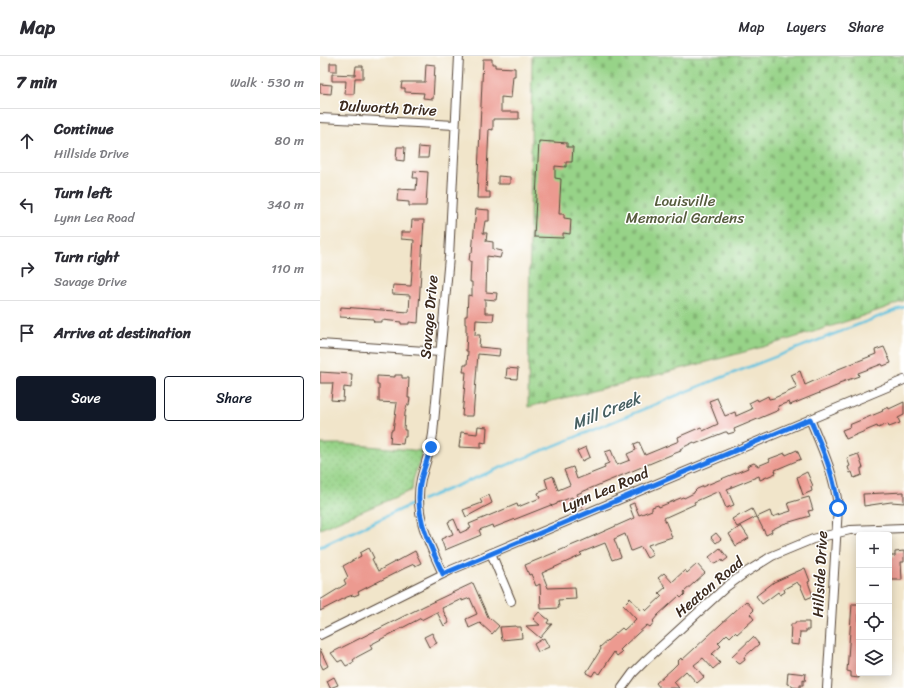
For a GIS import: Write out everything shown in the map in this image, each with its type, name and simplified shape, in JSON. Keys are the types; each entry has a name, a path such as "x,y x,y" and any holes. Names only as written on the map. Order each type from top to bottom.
{"street":[{"name":"Savage Drive","path":"443,574 426,538 421,523 419,509 421,480 431,447 433,434 449,257 459,56"},
{"name":"Dulworth Drive","path":"320,118 455,125"},
{"path":"320,344 440,352"},
{"name":"Lynn Lea Road","path":"320,635 443,574 491,553 904,380"},
{"name":"Hillside Drive","path":"810,419 828,465 837,494 838,508 827,688"},
{"name":"Heaton Road","path":"622,688 633,673 644,662 726,587 772,556 794,546 850,530 904,528"},
{"path":"491,553 511,601"}],"green space":[{"name":"Louisville Memorial Gardens","path":"532,56 904,56 904,301 765,346 670,372 528,407"},
{"path":"320,444 346,444 423,451 413,480 412,490 320,529"}],"building":[{"path":"483,59 492,59 492,64 495,64 495,67 515,68 511,98 501,97 501,112 519,112 519,119 493,119 493,130 489,129 486,192 490,192 490,198 477,198"},
{"path":"330,63 337,63 337,71 330,71"},
{"path":"426,64 435,65 433,99 423,98 424,93 405,92 405,88 401,88 402,82 425,82"},
{"path":"356,66 363,66 363,78 355,78 354,94 345,94 346,81 332,81 332,74 355,75"},
{"path":"320,84 332,85 331,94 320,93"},
{"path":"539,141 567,143 567,147 573,147 572,162 566,162 566,167 555,166 555,178 561,179 559,214 564,214 564,218 571,219 570,234 563,233 563,238 534,237"},
{"path":"397,147 405,147 404,161 396,160"},
{"path":"419,147 429,148 428,158 418,158"},
{"path":"414,171 428,172 426,206 409,206 409,202 397,201 398,189 416,190 417,178 413,178"},
{"path":"498,176 510,177 510,184 498,184"},
{"path":"476,209 489,210 489,221 485,221 483,233 487,233 486,241 493,242 493,249 502,251 500,258 487,256 486,292 497,293 496,300 485,299 485,313 494,313 493,321 476,320 475,335 480,335 479,347 500,349 499,356 478,354 473,416 462,416 466,372 463,372 464,365 467,365 468,351 466,351 467,332 465,316 467,316 468,295 472,296 472,282 470,282 471,261 469,261 470,253 472,253"},
{"path":"412,220 424,220 418,323 409,322 409,324 401,324 401,322 382,320 382,322 374,322 373,319 340,317 341,307 409,312 410,295 392,294 393,285 411,286 414,240 401,239 401,232 411,232"},
{"path":"884,347 891,363 883,366 882,364 858,373 859,376 839,383 839,385 790,405 789,402 778,406 779,410 734,429 735,432 728,434 725,432 695,444 694,442 680,449 681,451 577,494 582,506 577,508 572,497 493,528 492,525 479,530 481,535 445,550 441,539 453,534 448,522 454,519 460,533 471,528 469,524 517,504 518,507 540,498 538,493 548,489 545,479 553,476 558,490 570,485 564,470 573,467 577,479 605,468 604,465 609,463 605,452 611,450 617,465 630,460 627,454 636,450 634,444 639,442 645,455 679,441 678,437 701,427 703,431 718,424 709,401 717,398 725,416 735,412 736,416 752,409 749,403 757,399 758,401 768,396 769,399 774,398 797,388 791,375 800,371 805,385 836,370 876,354 875,350"},
{"path":"507,368 518,369 517,379 506,378"},
{"path":"320,372 352,374 351,388 344,387 343,401 331,400 333,383 320,383"},
{"path":"395,375 402,375 402,378 409,378 408,398 410,398 409,405 407,405 405,413 404,430 406,430 406,437 404,437 403,444 390,443 391,430 393,430 397,403 379,402 379,385 377,385 377,376 395,377"},
{"path":"904,402 904,415 898,418 900,423 889,427 888,424 878,428 877,426 846,439 842,430 850,427 849,425 883,411 882,410 888,407 889,409"},
{"path":"478,426 487,427 486,443 481,442 481,448 459,447 461,432 477,434"},
{"path":"586,447 590,457 582,461 577,451"},
{"path":"797,450 801,459 775,470 776,473 760,480 759,476 727,489 734,505 726,508 719,491 664,518 672,537 648,545 653,555 647,558 641,547 631,551 625,534 614,539 621,557 612,560 605,543 580,553 582,555 542,573 548,588 575,587 576,599 558,600 559,608 541,609 540,584 536,586 525,565 634,518 629,505 634,503 639,515 652,510 652,507 658,505 659,507 683,497 684,498 694,493 697,489 748,468 747,466 754,463 758,466 770,461 769,459 785,453 786,455"},
{"path":"858,454 863,468 861,468 862,475 854,478 852,472 850,473 848,467 850,466 847,458"},
{"path":"807,472 813,486 811,487 812,491 803,495 797,477"},
{"path":"904,492 904,503 891,502 864,506 863,494"},
{"path":"489,495 492,503 466,517 463,510 482,503 480,499"},
{"path":"809,497 813,510 808,511 810,516 783,524 771,530 772,532 766,535 757,517 770,511 772,517 791,511 788,503"},
{"path":"752,509 756,517 737,527 732,519"},
{"path":"741,526 749,538 736,546 729,534"},
{"path":"716,533 721,539 716,543 711,537"},
{"path":"369,548 374,558 372,559 378,571 415,551 421,563 405,568 358,592 359,594 347,597 320,611 320,600 346,584 344,580 348,577 343,566 361,556 360,553"},
{"path":"720,548 728,558 723,562 722,560 714,564 709,557"},
{"path":"904,551 904,562 901,562 902,580 892,580 892,556 895,556 895,552"},
{"path":"697,564 705,573 684,592 685,594 681,598 679,596 658,615 650,627 647,625 626,644 620,650 622,652 617,656 614,652 600,674 595,671 592,676 586,673 601,649 600,647 622,628 624,630 636,619 623,605 630,598 642,611 644,609 646,611 662,596 659,593 666,587 658,578 664,573 672,582 685,570 687,573"},
{"path":"805,568 810,581 808,582 813,596 806,599 800,585 797,582 784,589 785,592 780,595 778,592 762,604 756,596 774,582"},
{"path":"473,583 489,619 490,618 499,626 492,634 480,623 469,628 466,619 477,614 470,598 462,601 462,599 442,608 449,623 444,626 437,612 421,620 421,618 370,645 372,649 357,657 353,660 354,662 346,666 342,660 338,662 331,653 424,606"},
{"path":"746,601 754,610 750,614 754,619 737,634 735,632 730,637 727,634 718,643 721,646 712,654 720,663 713,669 703,658 694,665 704,677 697,683 686,671 674,682 679,688 660,688 656,683 678,663 677,662 681,658 682,660"},
{"path":"852,604 856,604 856,676 859,676 859,678 851,677 851,672 847,671"},
{"path":"539,612 549,620 547,623 552,624 540,638 526,626 540,625 533,619"},
{"path":"795,622 809,622 809,630 806,630 806,632 800,632 799,645 790,644 791,624 795,624"},
{"path":"500,627 521,627 522,638 502,640"},
{"path":"432,633 437,643 429,647 424,637"},
{"path":"753,637 759,644 744,657 745,660 740,664 738,663 732,657"},
{"path":"544,638 549,647 538,652 534,644"},
{"path":"320,649 328,666 323,669 320,663"},
{"path":"788,672 806,674 805,681 803,680 803,685 800,685 800,688 792,687 792,685 787,684"},
{"path":"334,677 338,685 330,688 327,681"}],"waterway":[{"name":"Mill Creek","path":"422,500 700,386 904,307"},
{"name":"Mill Creek","path":"320,547 417,502"}],"route":[{"path":"431,447 421,480 419,509 421,523 426,538 443,574 810,419 833,478 837,494 838,508"}]}
